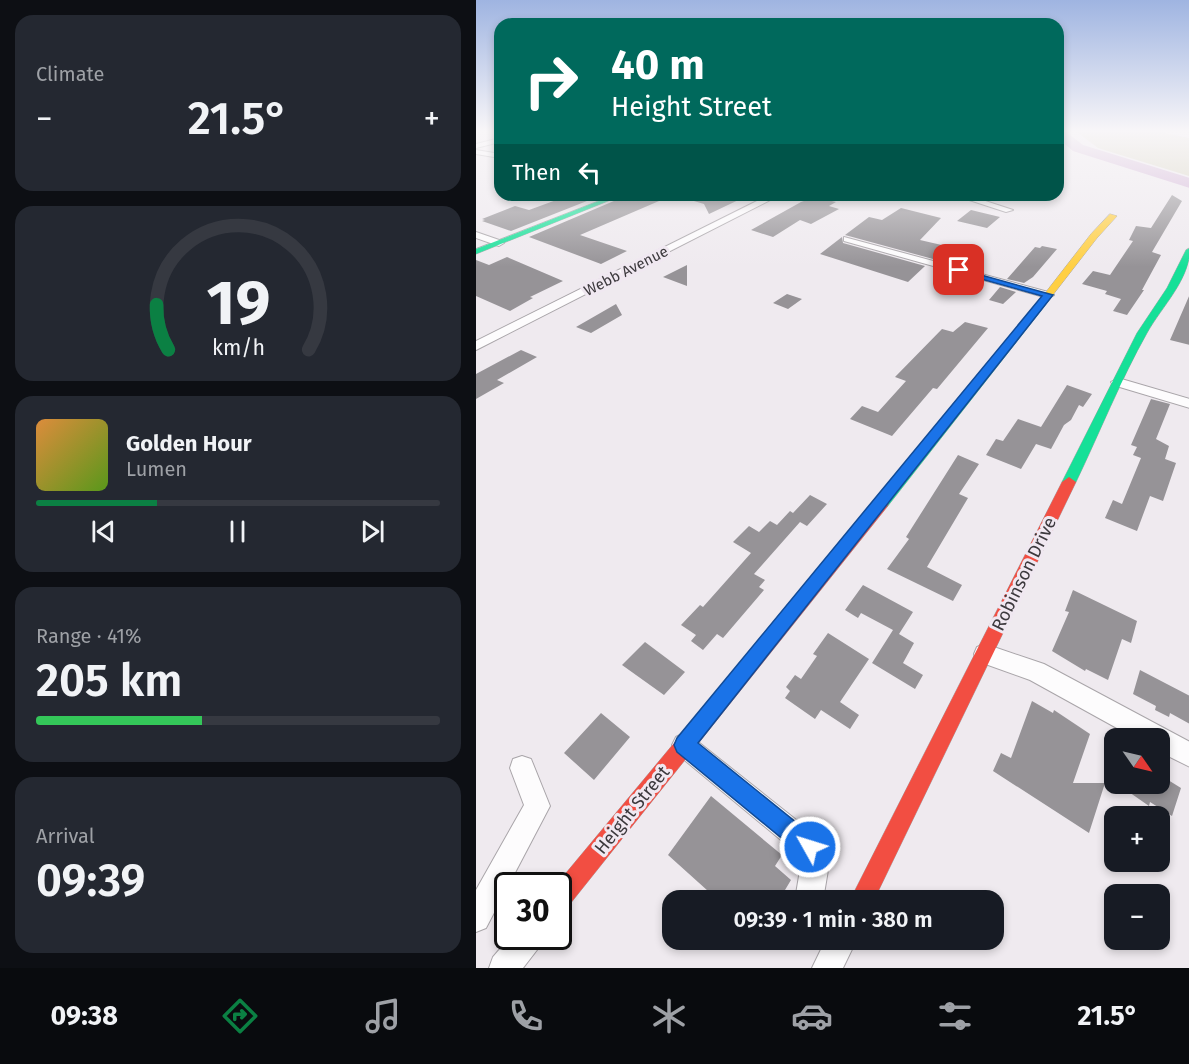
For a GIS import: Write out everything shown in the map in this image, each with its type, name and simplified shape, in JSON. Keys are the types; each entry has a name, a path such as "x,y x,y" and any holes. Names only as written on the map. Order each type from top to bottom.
{"street":[{"path":"476,252 605,201"},
{"name":"Webb Avenue","path":"476,346 764,201"},
{"path":"979,201 1010,210"},
{"name":"Height Street","path":"572,884 1094,236 1113,216"},
{"path":"476,235 499,243"},
{"path":"848,239 1048,295"},
{"name":"Robinson Drive","path":"867,890 1142,333 1172,288 1189,252"},
{"path":"1118,382 1190,404"},
{"path":"985,654 1036,671 1141,728"},
{"path":"1170,744 1190,755"},
{"path":"684,745 810,847 815,864 811,890"},
{"path":"476,918 537,806 522,768"},
{"path":"504,968 519,950"}],"building":[{"path":"1172,195 1182,201 1152,252 1161,255 1142,290 1144,290 1127,315 1113,311 1121,299 1105,294 1107,291 1082,284 1093,271 1110,275 1133,241 1129,240 1136,226 1151,228"},
{"path":"554,201 587,201 511,231 482,221 485,220 482,219 515,206 529,210"},
{"path":"614,201 659,201 580,235 627,251 601,264 529,237"},
{"path":"694,201 736,201 709,214 704,204"},
{"path":"832,201 836,202 829,206 839,209 811,224 800,220 773,237 751,230 801,202"},
{"path":"901,208 941,218 920,240 946,246 933,259 845,235 869,217 882,220"},
{"path":"971,210 1000,217 987,228 957,221"},
{"path":"842,237 843,243 925,266 908,282 820,254"},
{"path":"1035,247 1057,249 1033,277 1024,283 1007,279"},
{"path":"507,257 563,281 530,297 533,298 510,311 476,296 476,260 489,265"},
{"path":"687,265 687,286 663,277"},
{"path":"1000,287 1016,292 1003,304 989,300"},
{"path":"787,294 802,299 788,309 773,303"},
{"path":"1190,294 1190,345 1170,340"},
{"path":"616,304 622,315 591,333 576,327"},
{"path":"965,322 988,328 937,389 933,388 892,436 850,419 862,406 878,412 906,381 895,377 942,329 953,332"},
{"path":"521,350 537,357 497,380 504,383 476,399 476,374"},
{"path":"1067,385 1092,394 1083,407 1079,405 1071,420 1064,425 1051,449 1036,444 1021,469 986,455 996,439 1003,441 1018,419 1041,427"},
{"path":"1151,399 1170,404 1156,439 1169,446 1165,459 1176,463 1163,501 1150,496 1137,531 1105,518 1113,500 1122,504 1141,458 1133,455 1137,447 1131,445"},
{"path":"958,455 979,464 959,494 968,498 927,567 962,585 953,601 887,569 909,539 906,537"},
{"path":"810,495 827,504 807,526 800,522 754,574 765,580 759,587 764,590 723,638 717,634 703,650 691,641 696,635 681,625 700,605 703,607 751,553 733,542 749,526 759,532 770,521 777,525 790,511 793,513"},
{"path":"863,585 913,612 899,634 914,643 903,663 923,675 915,689 872,663 893,630 861,613 858,618 845,610"},
{"path":"1073,590 1137,621 1131,643 1122,639 1108,680 1086,669 1085,671 1052,651 1069,612 1065,611"},
{"path":"828,633 869,659 840,702 859,715 850,729 821,710 815,719 785,698 790,691 786,687 795,675 801,679 817,656 813,654"},
{"path":"645,642 685,672 664,695 622,665"},
{"path":"1140,670 1190,696 1190,724 1170,713 1169,717 1155,710 1156,706 1133,694"},
{"path":"1032,701 1053,713 1054,710 1090,734 1073,783 1104,783 1089,833 993,771 1001,753 1011,758"},
{"path":"601,713 630,737 594,780 564,753"},
{"path":"1170,781 1181,788 1172,816 1170,806 1156,806 1150,802 1149,806 1132,794 1170,794"},
{"path":"711,796 782,855 775,866 791,880 785,890 707,890 668,855"}],"waterway":[{"path":"1171,177 1190,183"}],"traffic: fast":[{"path":"476,252 605,201"},
{"path":"1069,482 1142,333 1172,288 1190,250"},
{"path":"882,503 1049,294"}],"traffic: slow":[{"path":"1049,294 1094,236 1113,216"}],"traffic: jam":[{"path":"867,890 1069,482"},
{"path":"572,884 882,503"}],"route":[{"path":"810,847 684,745 995,364 1048,295 959,270"}]}
